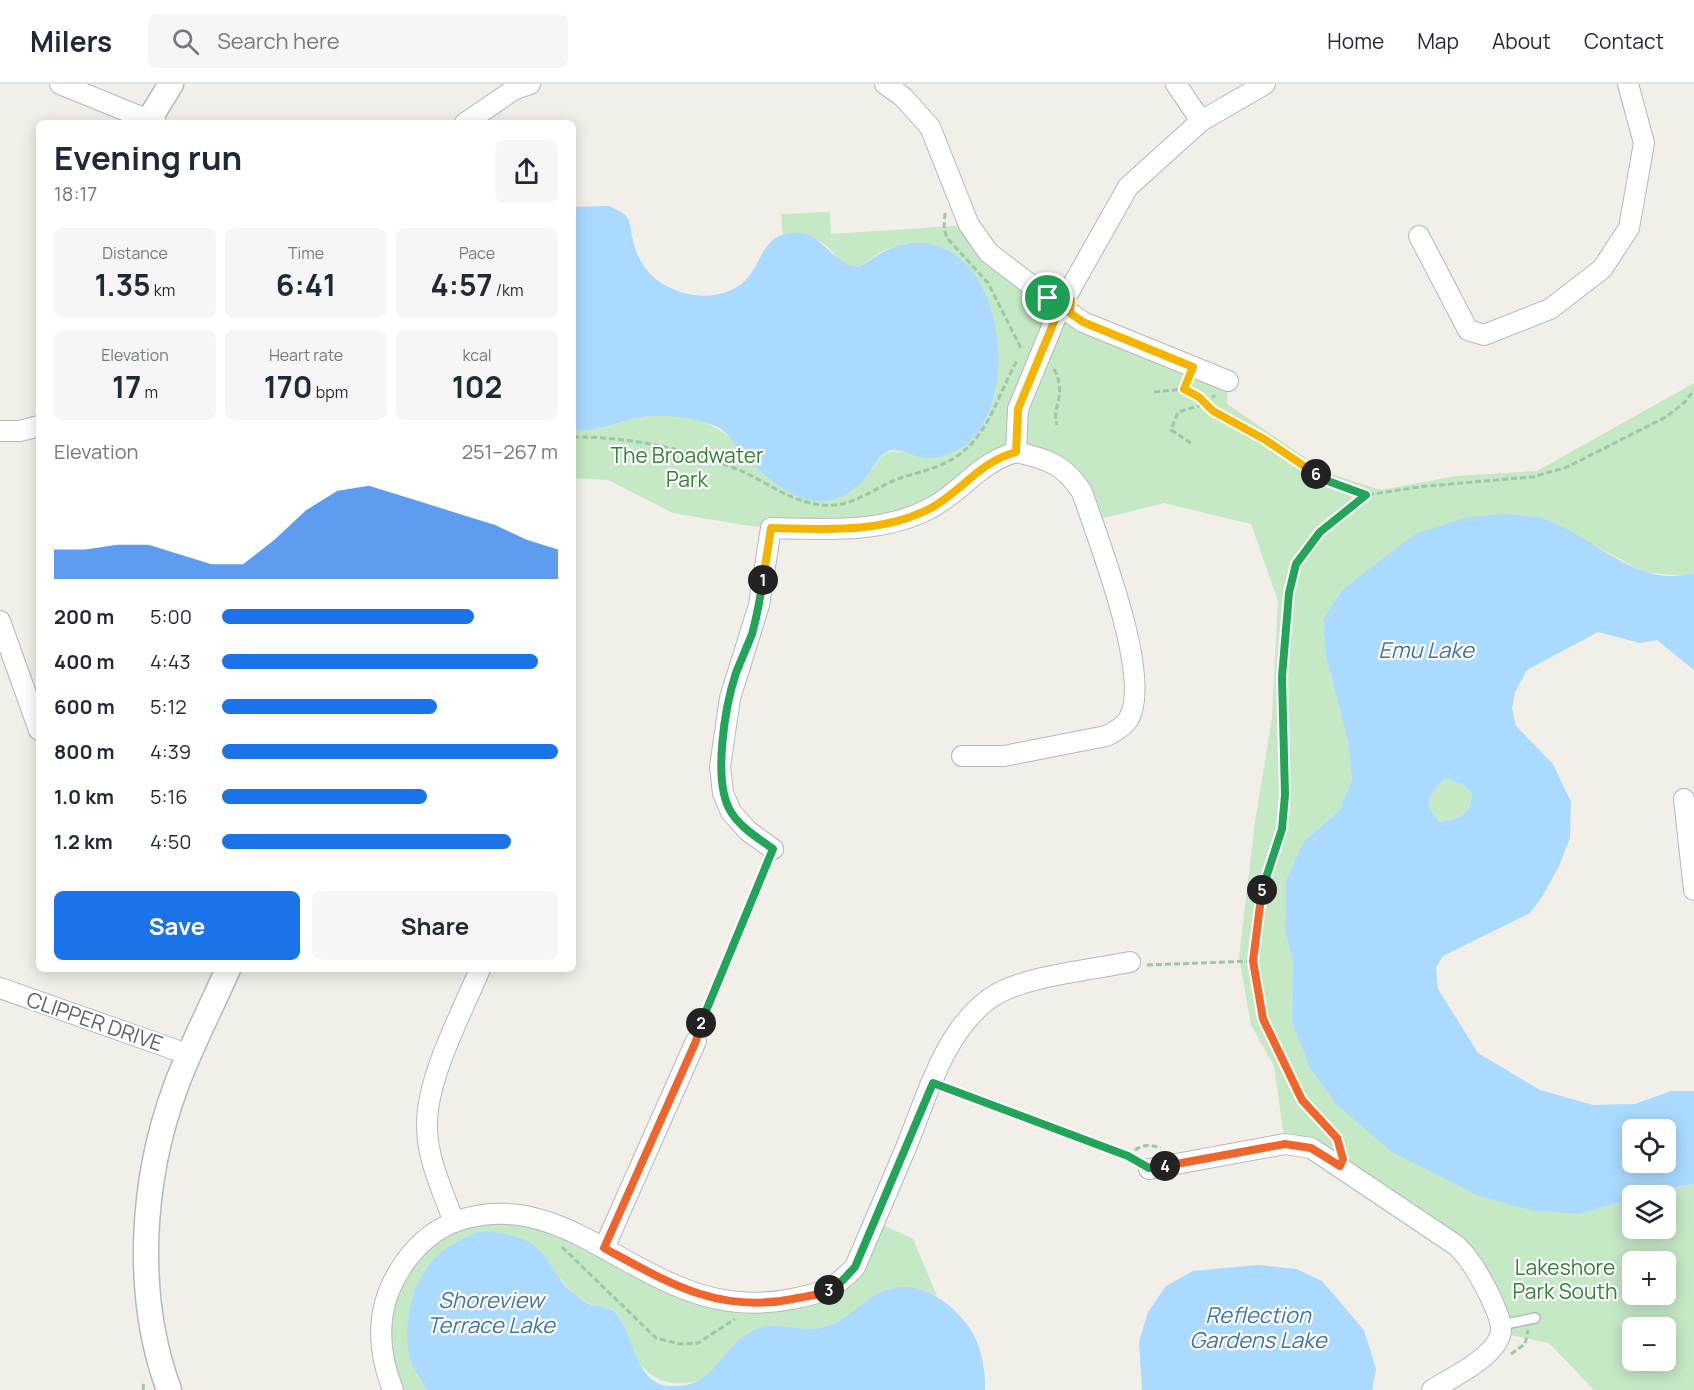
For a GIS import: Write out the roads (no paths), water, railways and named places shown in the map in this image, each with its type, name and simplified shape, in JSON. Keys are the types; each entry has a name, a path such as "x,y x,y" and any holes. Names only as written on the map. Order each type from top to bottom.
{"street":[{"path":"60,84 149,120"},
{"path":"155,120 171,84"},
{"path":"156,120 188,84"},
{"path":"469,120 515,89 531,84"},
{"path":"885,84 903,97 930,127 969,225 989,253 1083,322 1228,381"},
{"path":"1176,84 1201,121"},
{"path":"1016,452 1018,409 1060,306 1128,186 1201,121 1265,84"},
{"path":"1419,236 1468,330 1484,335 1550,309 1602,269 1629,228 1644,143 1628,84"},
{"path":"0,431 20,431 36,427"},
{"path":"773,849 748,831 731,812 723,793 720,768 730,698 759,605 771,528 865,528 897,522 929,509 950,495 983,466 1016,452 1056,464 1072,476 1082,492 1126,627 1134,677 1134,702 1129,719 1119,730 1106,736 1004,756 962,756"},
{"path":"0,621 36,722"},
{"path":"1684,799 1694,890"},
{"path":"393,1390 382,1350 381,1320 385,1300 402,1266 419,1246 439,1229 478,1215 502,1212 541,1218 675,1286 720,1300 743,1303 776,1302 825,1292 840,1283 855,1267 933,1083 955,1037 989,999 1008,989 1040,980 1130,962"},
{"path":"169,1390 151,1319 147,1286 148,1209 162,1131 184,1053 213,972"},
{"path":"149,1383 136,1304 133,1250 136,1205 154,1109 226,972"},
{"path":"454,1222 430,1155 427,1128 431,1088 479,972"},
{"name":"CLIPPER DRIVE","path":"0,988 184,1053"},
{"path":"604,1248 696,1041"},
{"path":"1149,1168 1285,1144 1311,1148 1457,1246 1473,1262 1501,1324 1501,1334 1495,1347 1485,1357 1432,1390"}],"lane":[{"path":"1501,1324 1531,1319"}],"water":[{"path":"609,206 621,212 628,218 635,249 647,271 659,282 675,290 694,295 715,295 743,283 770,242 792,233 812,237 840,260 858,267 886,250 906,244 938,246 963,261 982,287 994,318 998,353 996,387 987,418 966,445 942,456 930,458 898,450 889,451 880,457 861,483 849,493 827,501 808,500 777,485 743,454 726,433 719,428 696,420 682,417 648,416 592,430 576,430 576,207"},
{"name":"Emu Lake","path":"1504,514 1530,516 1545,519 1563,527 1635,568 1654,574 1674,576 1694,573 1694,670 1657,640 1640,643 1598,632 1527,670 1515,692 1512,708 1516,726 1553,764 1571,802 1570,838 1559,866 1542,897 1530,913 1443,956 1436,967 1438,989 1478,1053 1540,1090 1593,1105 1635,1104 1671,1091 1694,1091 1694,1184 1676,1187 1676,1185 1622,1185 1622,1201 1580,1214 1531,1210 1479,1196 1392,1152 1336,1104 1310,1068 1292,1021 1293,962 1285,930 1286,880 1304,841 1339,811 1352,780 1348,741 1326,656 1323,620 1342,590 1415,534 1465,518","holes":["1445,778 1463,785 1472,793 1466,811 1452,820 1439,822 1430,809 1429,797"]},
{"name":"Shoreview Terrace Lake","path":"478,1232 499,1233 527,1241 542,1253 562,1281 575,1294 589,1304 615,1312 627,1332 642,1367 657,1383 669,1386 697,1382 715,1367 739,1341 758,1329 766,1326 820,1328 839,1321 877,1294 898,1287 910,1287 934,1295 963,1319 974,1335 980,1350 985,1375 985,1390 427,1390 413,1367 408,1346 408,1319 415,1291 427,1267 440,1253"},
{"name":"Reflection Gardens Lake","path":"1258,1265 1296,1269 1322,1281 1364,1330 1376,1369 1372,1390 1142,1390 1139,1342 1148,1312 1166,1286 1193,1271"}],"park label":[{"name":"The Broadwater Park","path":"687,467"},
{"name":"Lakeshore Park South","path":"1565,1279"}]}
